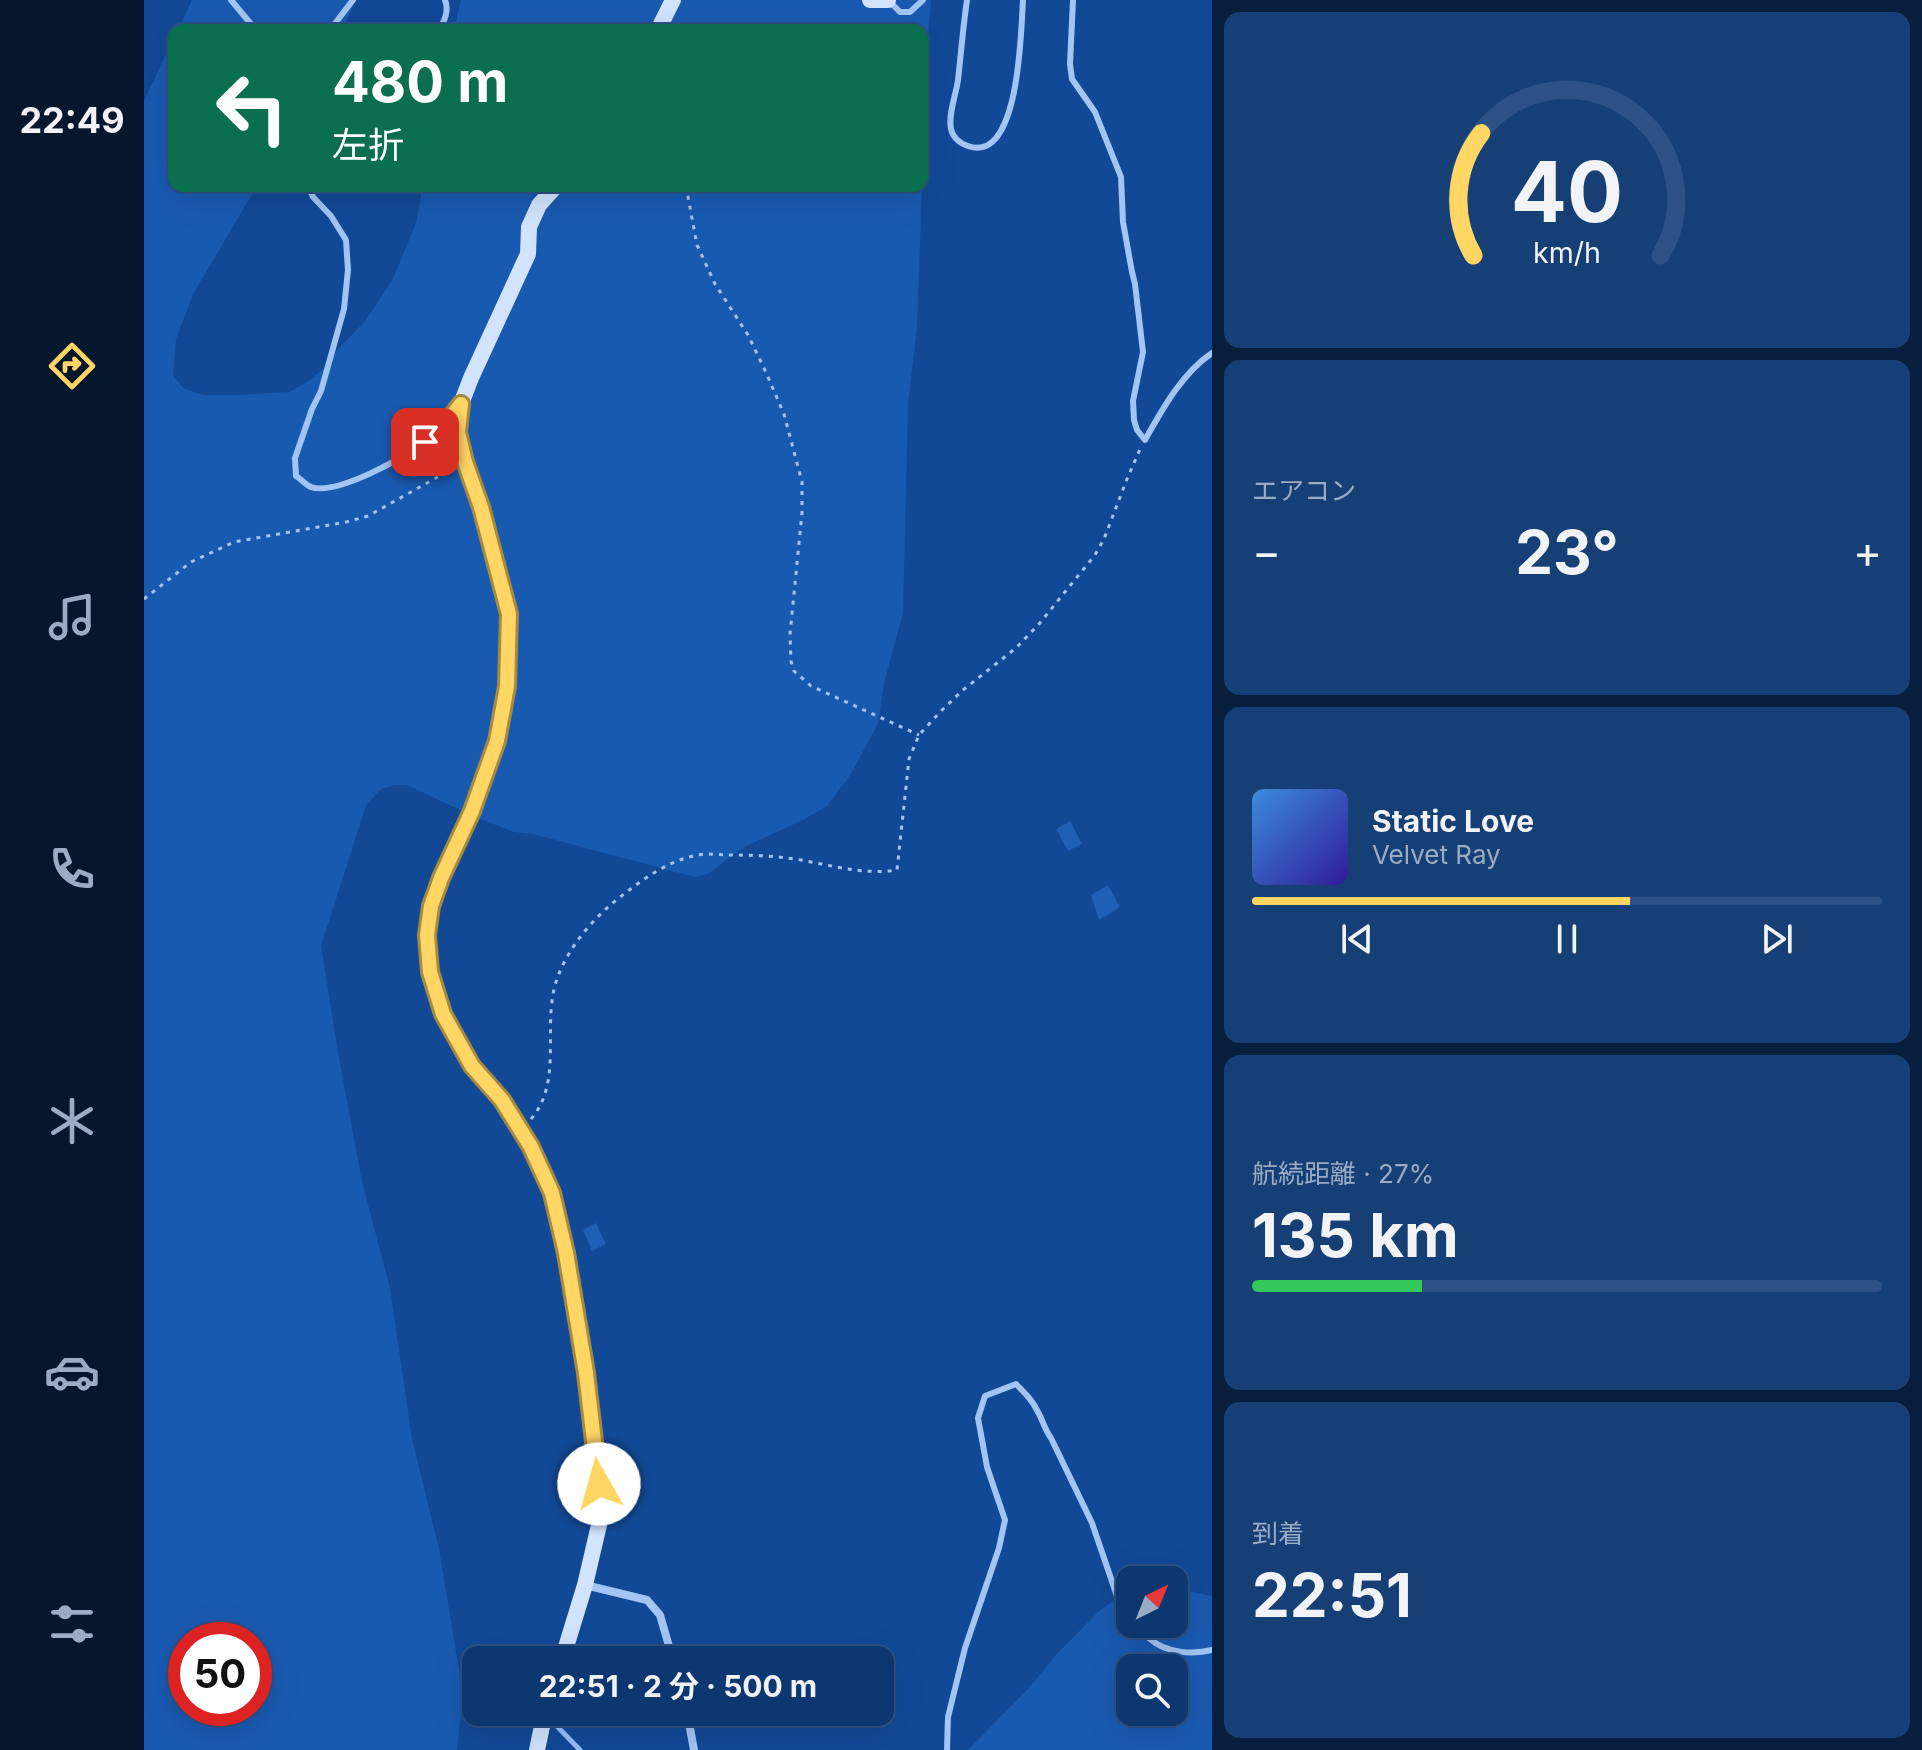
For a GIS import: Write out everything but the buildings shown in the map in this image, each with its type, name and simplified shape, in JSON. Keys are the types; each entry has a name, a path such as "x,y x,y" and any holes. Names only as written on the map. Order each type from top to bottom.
{"main road":[{"path":"661,24 673,0"},
{"path":"870,0 888,0"},
{"path":"551,192 539,205 529,227 528,254 461,404 458,432 509,614 507,686 497,741 472,811 441,878 431,906 427,935 430,972 443,1014 472,1066 502,1100 531,1147 552,1193 566,1253 586,1373 602,1512 566,1646"},
{"path":"537,1750 542,1726"}],"street":[{"path":"585,1585 647,1600 660,1615 669,1646"},
{"path":"690,1726 694,1750"}],"lane":[{"path":"231,0 251,24"},
{"path":"335,24 353,0"},
{"path":"443,24 445,0"},
{"path":"888,0 900,12 910,12 923,0"},
{"path":"967,0 950,124 952,134 960,143 971,148 981,148 1001,131 1012,104 1019,68 1023,0"},
{"path":"1073,0 1072,79 1095,112 1121,177 1123,222 1135,284 1143,352 1133,401 1134,420 1145,440 1189,374 1212,353"},
{"path":"311,192 346,240 348,270 344,309 321,391 295,458 296,476 310,487 323,489 348,483 404,456 425,442 461,404"},
{"path":"947,1750 948,1717 965,1648 999,1548 1005,1520 987,1467 978,1418 985,1396 1016,1384 1028,1395 1092,1523 1116,1593"},
{"path":"1150,1638 1178,1652 1212,1650"}],"path":[{"path":"687,192 697,245 715,284 748,335 764,368 784,414 802,482 802,513 790,634 794,671 811,686 919,735"},
{"path":"524,1125 540,1108 549,1082 550,1012 557,980 568,956 587,928 609,905 639,882 667,865 700,854 766,855 837,868 880,872 897,870 909,759 919,735 963,690 1016,648 1095,555 1145,440"},
{"path":"144,599 191,562 234,542 368,516 465,462"}],"shaded area":[{"path":"192,0 356,0 345,24 181,24"},
{"path":"461,0 931,0 928,34 928,24 455,24"},
{"path":"168,50 168,192 253,192 193,294 176,339 173,375 183,388 203,395 289,392 322,370 366,320 393,279 416,223 422,192 922,192 917,326 908,404 903,613 884,683 878,724 849,777 827,806 748,845 710,873 695,877 533,834 514,832 407,785 381,789 366,805 321,946 362,1182 390,1288 412,1439 439,1549 462,1688 457,1750 144,1750 144,101"},
{"path":"1188,1591 1212,1596 1212,1750 968,1750 1028,1689 1098,1612 1116,1598 1116,1638 1188,1638"}],"waterway":[{"path":"557,1726 580,1750"}],"route":[{"path":"425,442 461,404 458,432 509,614 507,686 497,741 472,811 431,906 427,935 430,972 443,1014 472,1066 502,1100 531,1147 552,1193 566,1253 586,1373 599,1484"}]}
